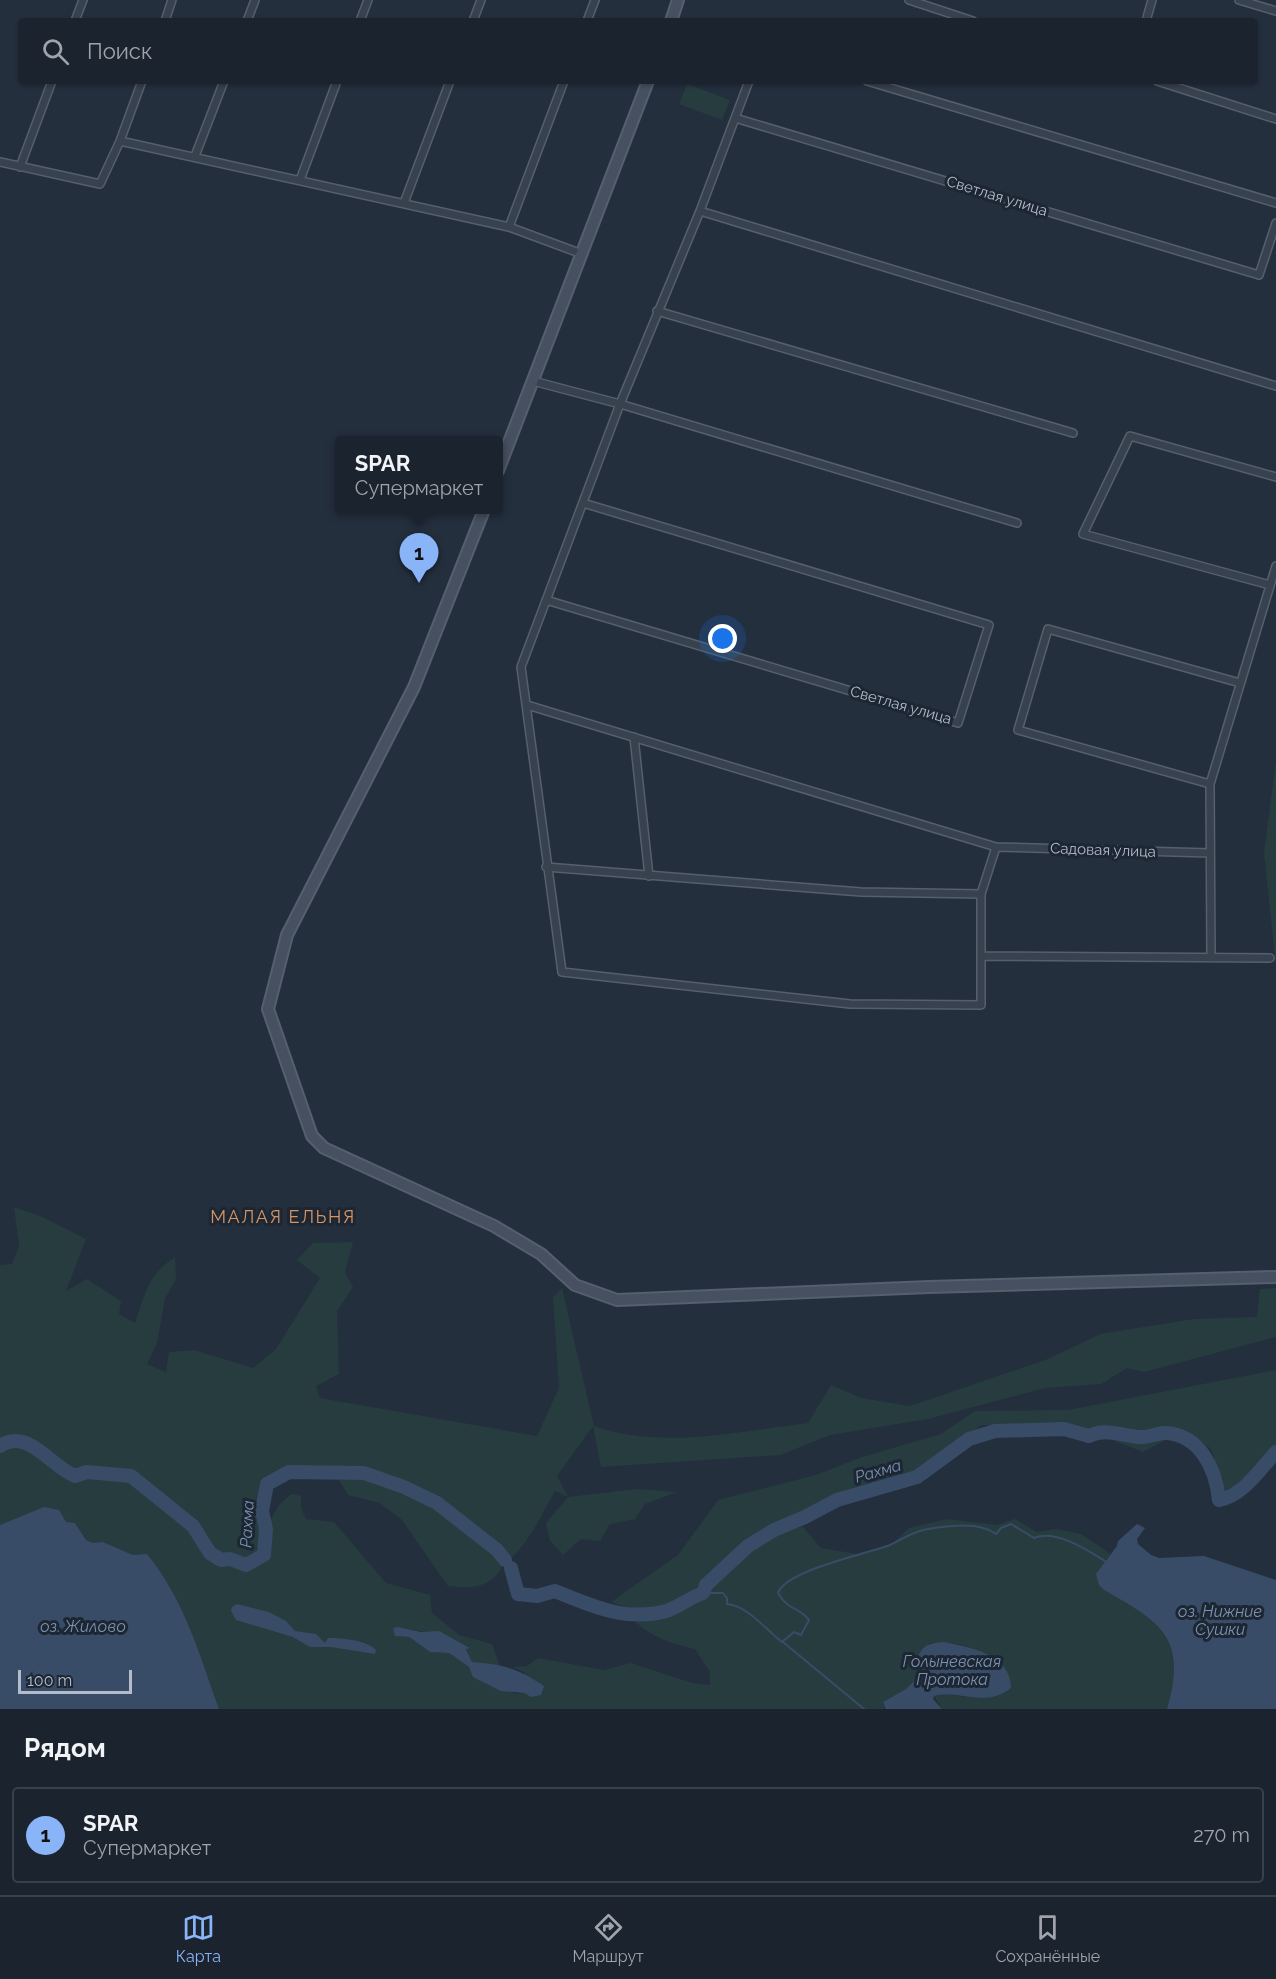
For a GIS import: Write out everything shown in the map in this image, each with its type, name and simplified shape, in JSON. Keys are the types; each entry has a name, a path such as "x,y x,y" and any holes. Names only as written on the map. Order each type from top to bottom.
{"street":[{"path":"76,18 83,0"},
{"path":"166,18 172,0"},
{"path":"248,18 255,0"},
{"path":"361,18 368,0"},
{"path":"474,18 481,0"},
{"path":"588,18 595,0"},
{"path":"672,18 678,0"},
{"path":"909,0 964,18"},
{"path":"1147,18 1152,0"},
{"path":"1239,0 1276,11"},
{"path":"20,166 51,84"},
{"path":"0,162 100,184 120,141 141,84"},
{"path":"195,156 223,84"},
{"path":"300,180 336,84"},
{"path":"404,203 449,84"},
{"path":"509,227 563,84"},
{"path":"503,458 647,84"},
{"path":"526,705 996,847 981,894 983,956 981,1005 850,1004 561,972 521,667 620,404 700,211 748,84"},
{"path":"877,84 1276,203"},
{"path":"1166,84 1276,119"},
{"name":"Светлая улица","path":"735,118 1259,274 1276,223"},
{"path":"120,141 509,227 582,254"},
{"path":"700,211 1276,386"},
{"path":"657,311 1073,433"},
{"path":"533,381 620,404 1017,523"},
{"path":"1270,585 1083,534 1130,436 1276,477"},
{"name":"Светлая улица","path":"546,600 958,723 989,625 583,503"},
{"path":"482,514 414,687 286,935 268,1009 312,1136 324,1149 494,1226 540,1254 574,1285 617,1300 929,1287 1276,1277"},
{"path":"1211,958 1210,784 1276,566"},
{"path":"1210,784 1018,730 1048,629 1240,683"},
{"path":"634,737 649,876"},
{"name":"Садовая улица","path":"996,847 1210,853"},
{"path":"546,867 861,892 981,894"},
{"path":"983,956 1270,958"}],"green space":[{"path":"687,84 730,100 722,120 679,104"},
{"path":"1276,760 1276,966 1264,854"},
{"path":"14,1207 43,1217 86,1239 66,1291 87,1279 121,1301 119,1314 135,1323 153,1277 166,1263 175,1258 176,1279 165,1298 157,1343 147,1364 166,1372 169,1352 194,1350 253,1368 276,1349 320,1278 297,1260 313,1243 353,1242 345,1272 353,1287 337,1311 339,1374 316,1386 320,1398 537,1436 559,1388 553,1297 562,1288 594,1426 646,1437 673,1438 727,1434 808,1423 831,1385 861,1398 910,1406 1048,1359 1100,1334 1194,1319 1257,1317 1260,1289 1276,1288 1276,1337 1144,1372 1127,1368 1101,1384 1045,1388 928,1419 830,1435 780,1455 601,1467 593,1426 557,1476 568,1497 555,1491 526,1541 512,1557 505,1560 495,1576 482,1585 448,1586 402,1520 380,1503 348,1495 334,1472 289,1472 267,1484 262,1511 266,1528 279,1505 291,1494 301,1496 301,1508 306,1519 334,1522 386,1583 430,1595 432,1613 459,1635 492,1644 500,1666 472,1662 466,1648 469,1647 442,1635 398,1627 401,1637 409,1637 430,1652 449,1653 469,1667 474,1677 516,1694 524,1693 531,1697 524,1672 513,1667 527,1666 538,1658 604,1670 631,1663 692,1683 710,1685 710,1672 695,1649 660,1638 644,1629 631,1617 668,1610 687,1598 703,1593 706,1585 740,1553 696,1588 666,1605 631,1608 611,1602 678,1555 718,1500 816,1475 862,1457 941,1434 975,1411 1068,1410 1276,1370 1276,1450 1233,1487 1224,1491 1211,1449 1185,1430 1143,1452 1087,1430 982,1425 914,1474 825,1500 767,1528 750,1543 774,1530 803,1527 821,1548 857,1554 892,1544 909,1528 947,1519 997,1525 1015,1519 1037,1532 1056,1529 1081,1534 1111,1554 1105,1561 1104,1590 1124,1601 1154,1623 1164,1635 1171,1649 1174,1665 1173,1685 1167,1709 942,1709 934,1696 992,1697 1011,1688 985,1658 969,1647 958,1644 929,1643 919,1670 920,1675 906,1689 883,1702 886,1709 219,1709 190,1628 171,1591 147,1555 133,1555 103,1542 93,1543 86,1540 75,1523 0,1525 0,1265 12,1264 19,1246"},
{"path":"637,1489 677,1492 645,1504 635,1519 610,1524 600,1541 581,1539 563,1555 550,1541 546,1523 568,1497"}],"water":[{"name":"оз. Жилово","path":"44,1507 59,1510 66,1522 75,1523 86,1540 93,1543 103,1542 133,1555 147,1554 171,1590 190,1628 219,1709 0,1709 0,1525"},
{"name":"оз. Нижние Сушки","path":"1137,1524 1145,1528 1137,1539 1138,1544 1151,1555 1159,1558 1204,1556 1276,1580 1276,1709 1167,1709 1173,1685 1174,1665 1171,1648 1164,1634 1140,1612 1104,1590 1099,1585 1096,1574 1117,1546 1118,1541"},
{"path":"237,1604 269,1612 286,1621 295,1631 316,1634 325,1643 328,1638 354,1640 372,1647 376,1650 375,1654 331,1647 310,1647 293,1637 236,1620 231,1611 232,1607"},
{"path":"393,1628 421,1632 439,1631 470,1648 466,1649 472,1662 510,1668 535,1680 544,1686 541,1695 531,1697 524,1693 501,1691 473,1677 469,1667 449,1653 430,1652 409,1637 395,1636"},
{"name":"Голыневская Протока","path":"944,1642 976,1650 996,1660 1009,1676 1011,1688 1002,1694 983,1698 934,1696 933,1699 942,1709 886,1709 883,1702 906,1689 920,1675 918,1660 922,1650 930,1644"}],"waterway":[{"name":"Рахма","path":"511,1568 518,1594 537,1596 555,1591 609,1611 637,1615 652,1614 670,1610 703,1593 706,1585 748,1546 774,1530 837,1500 917,1477 969,1439 995,1431 1064,1429 1089,1436 1102,1432 1136,1437 1163,1433 1178,1435 1197,1447 1204,1456 1214,1477 1219,1500 1243,1488 1276,1452"},
{"name":"Рахма","path":"0,1446 10,1441 20,1441 39,1450 75,1476 87,1472 131,1476 193,1526 210,1553 221,1560 230,1559 246,1565 264,1555 266,1529 262,1511 267,1484 289,1472 364,1473 404,1487 437,1503 497,1550 505,1560"},
{"path":"703,1593 723,1593 727,1598 727,1604 749,1613 782,1642 794,1632 801,1635 809,1620 782,1599 778,1593 784,1585 811,1570 890,1545 923,1530 972,1526 981,1527 996,1534 1001,1528 1011,1524 1034,1538 1042,1536 1061,1538 1105,1561"},
{"path":"783,1642 864,1709"}],"place":[{"name":"SPAR","path":"419,583"}],"district":[{"name":"МАЛАЯ ЕЛЬНЯ","path":"283,1216"}]}
